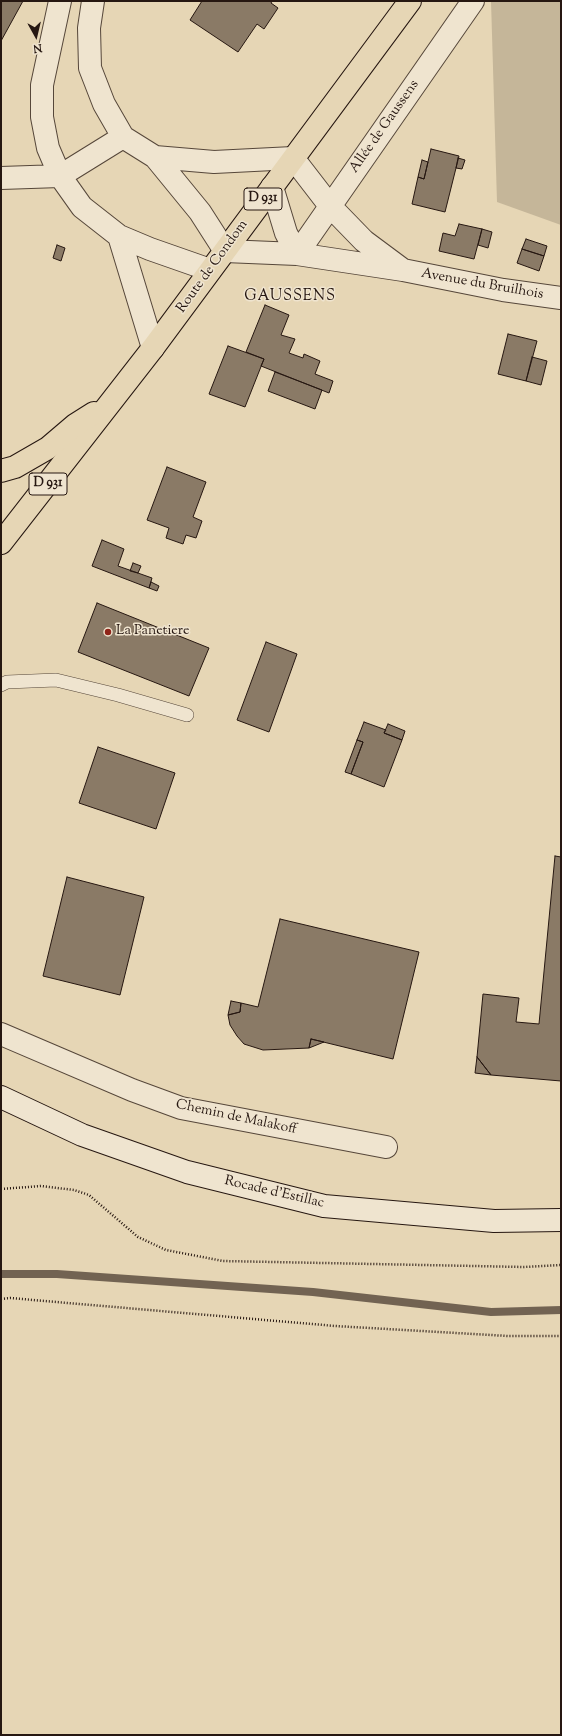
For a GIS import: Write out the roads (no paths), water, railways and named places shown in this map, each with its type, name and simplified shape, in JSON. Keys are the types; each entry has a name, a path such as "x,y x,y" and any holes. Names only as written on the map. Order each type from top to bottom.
{"main road":[{"name":"Route de Condom","path":"1,542 94,419 114,397 153,348 410,1"},
{"path":"1,471 15,467 48,448 75,425 94,419"}],"street":[{"path":"60,1 42,85 42,117 48,148 60,176 82,207 118,236 210,270"},
{"path":"92,1 89,28 90,68 104,104 123,138 155,157 200,212 225,251"},
{"path":"89,28 109,1"},
{"name":"Allée de Gaussens","path":"297,254 473,1"},
{"path":"1,178 60,176 123,138"},
{"path":"155,157 214,162 293,158"},
{"name":"Avenue du Bruilhois","path":"293,158 330,206 364,241 403,270"},
{"path":"272,187 286,233 297,254"},
{"path":"118,236 153,348"},
{"name":"Avenue du Bruilhois","path":"225,251 297,254 403,270 503,290 561,298"},
{"name":"Chemin de Malakoff","path":"1,1034 132,1090 181,1108 386,1147"},
{"name":"Rocade d'Estillac","path":"1,1097 82,1135 188,1172 324,1206 494,1221 561,1220"}],"lane":[{"path":"1,685 7,682 56,680 118,695 187,715"}],"waterway":[{"path":"1,1274 57,1274 313,1292 491,1312 561,1310"}],"place":[{"name":"La Panetiere","path":"108,632"}],"district":[{"name":"GAUSSENS","path":"290,297"}]}
